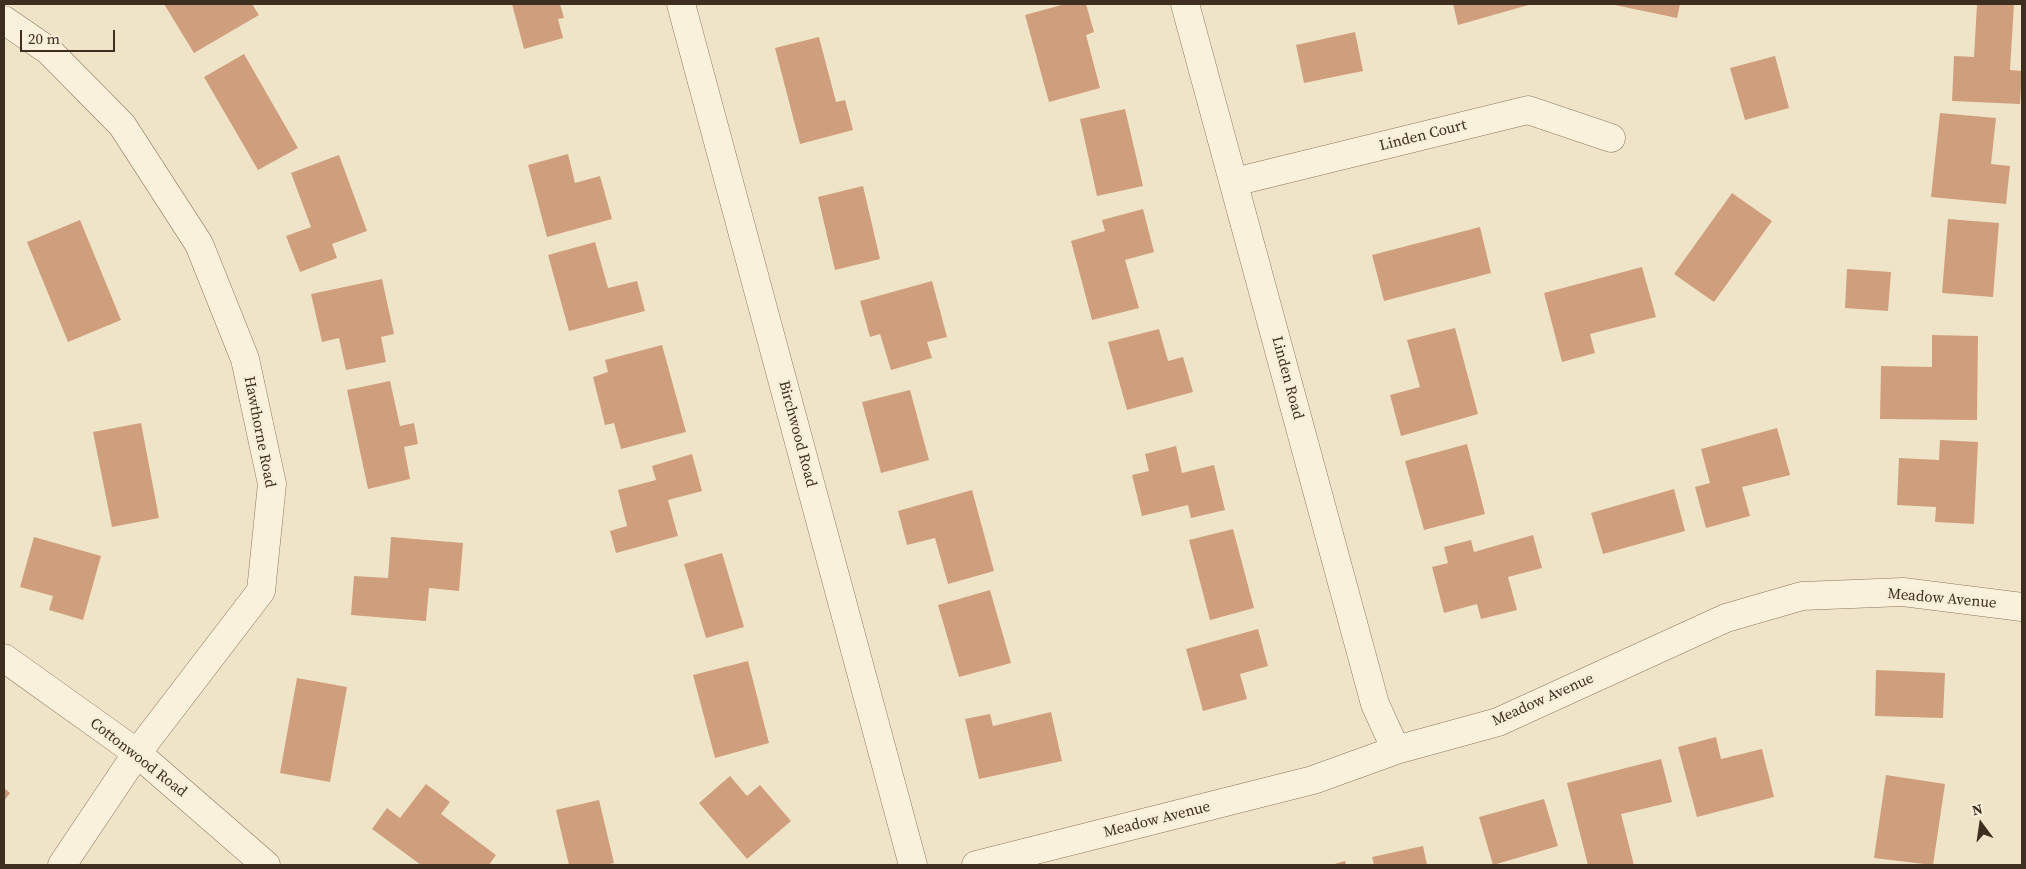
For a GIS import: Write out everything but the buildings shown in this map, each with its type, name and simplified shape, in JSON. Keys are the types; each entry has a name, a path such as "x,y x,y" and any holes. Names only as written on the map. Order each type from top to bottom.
{"street":[{"name":"Birchwood Road","path":"681,4 913,865"},
{"name":"Linden Road","path":"1185,4 1374,704 1396,750"},
{"name":"Hawthorne Road","path":"4,20 50,51 122,125 199,244 245,359 272,484 261,591 137,753 62,865"},
{"name":"Linden Court","path":"1234,182 1528,110 1611,138"},
{"name":"Meadow Avenue","path":"976,865 1313,780 1396,750 1498,722 1726,618 1802,596 1903,592 2022,607"},
{"name":"Cottonwood Road","path":"4,658 137,753 266,865"}]}
